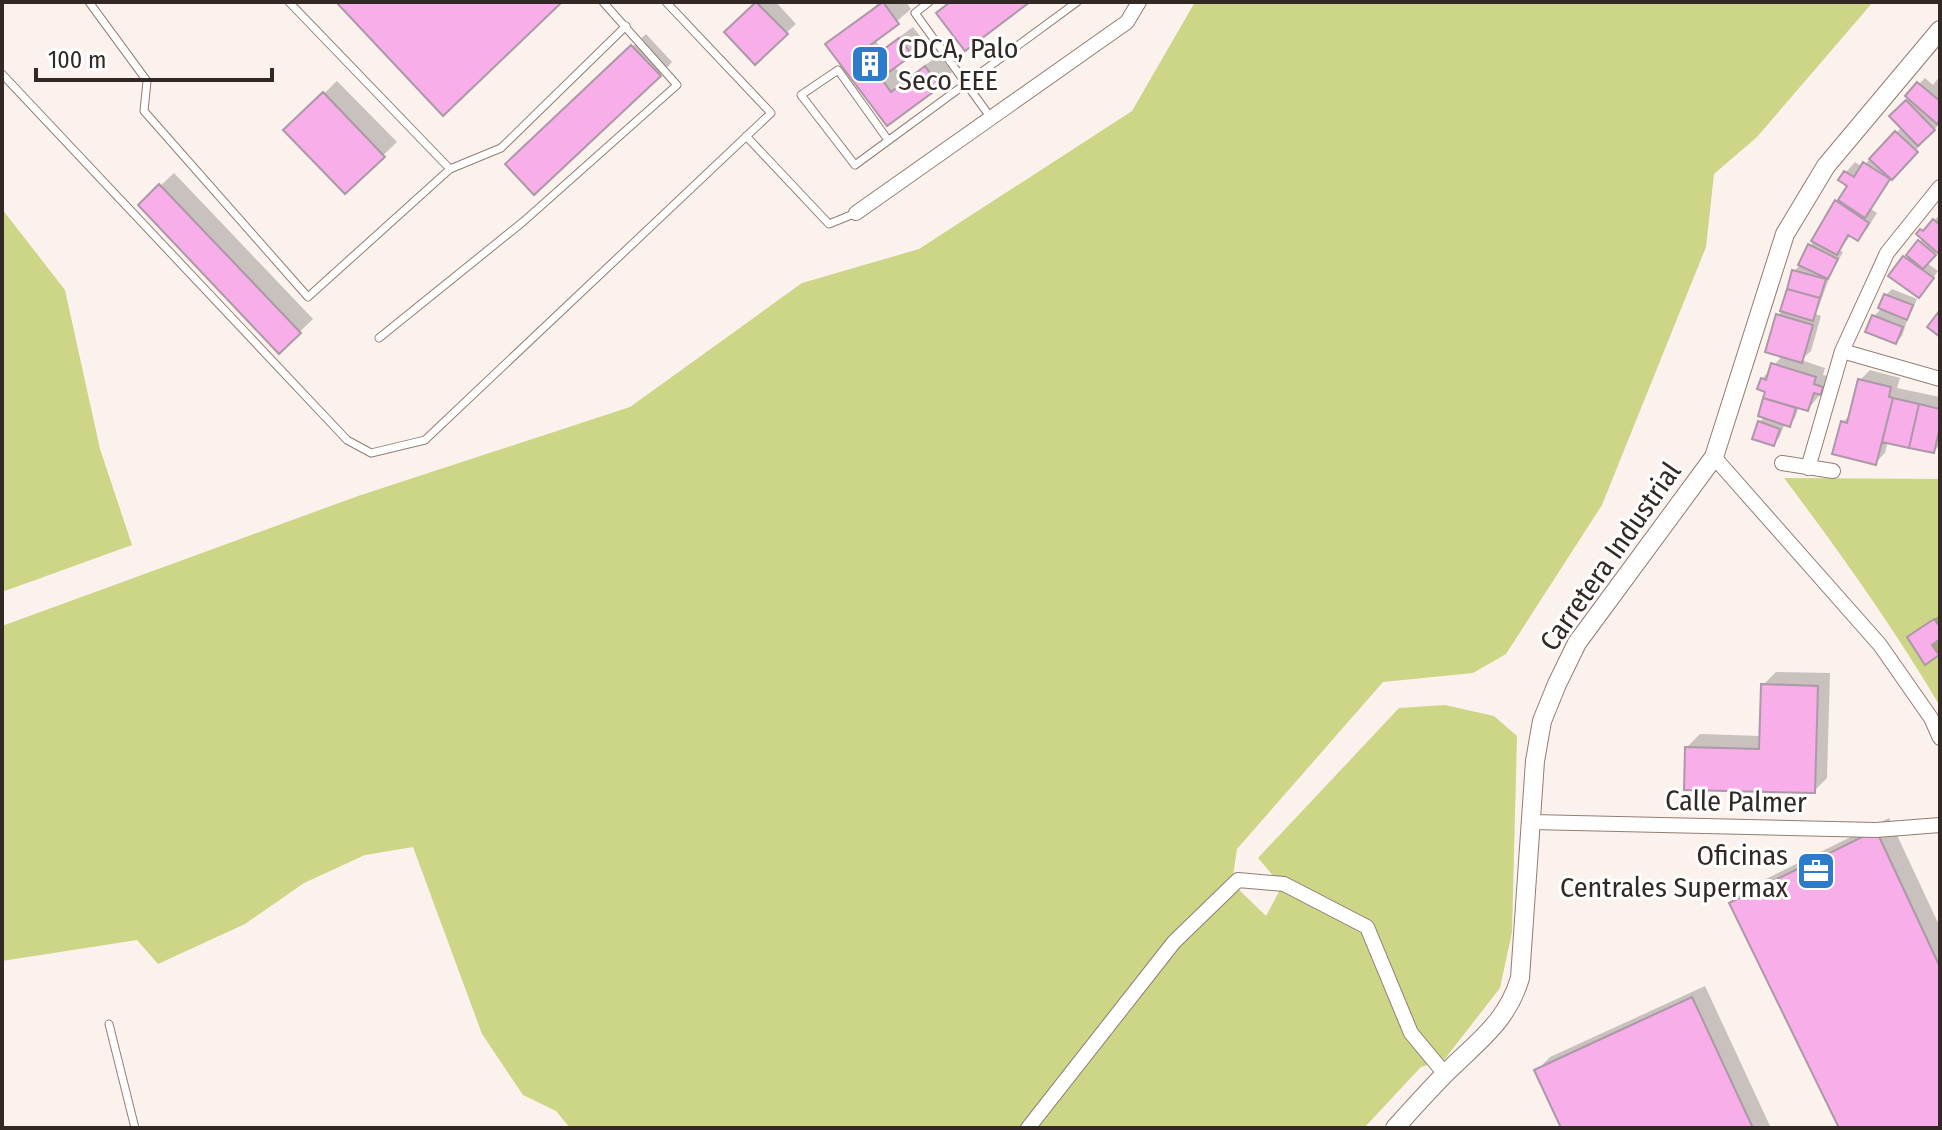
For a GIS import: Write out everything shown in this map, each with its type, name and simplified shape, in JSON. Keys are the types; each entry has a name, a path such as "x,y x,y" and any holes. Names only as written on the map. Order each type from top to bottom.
{"street":[{"path":"856,213 1127,22 1139,2"},
{"name":"Carretera Industrial","path":"1395,1128 1501,1020 1514,1001 1520,978 1535,761 1542,721 1570,656 1714,457 1785,234 1826,166 1940,30"},
{"path":"1808,468 1842,351 1887,253 1940,187"},
{"path":"1842,351 1940,379"},
{"path":"1714,457 1880,645 1931,718 1940,738"},
{"path":"1782,463 1833,471"},
{"name":"Calle Palmer","path":"1532,822 1876,830 1940,825"},
{"path":"1028,1128 1174,942 1238,880 1284,884 1367,927 1411,1033 1445,1074"}],"lane":[{"path":"89,2 147,81 144,111 308,297 450,169 501,148 626,26"},
{"path":"289,2 450,169"},
{"path":"379,338 524,221 677,85 603,2"},
{"path":"2,74 347,440 371,453 425,440 771,113 666,2"},
{"path":"929,2 915,13 991,118"},
{"path":"888,140 838,70 801,95 855,165 1077,2"},
{"path":"746,136 829,224 856,213"},
{"path":"109,1024 135,1128"}],"green space":[{"path":"1195,2 1873,2 1757,137 1714,174 1706,247 1602,505 1506,654 1473,673 1383,682 1237,849 1232,883 1266,916 1282,886 1258,858 1399,708 1445,705 1494,716 1517,736 1512,932 1500,988 1444,1060 1421,1067 1364,1128 570,1128 556,1111 523,1095 482,1034 413,847 365,855 304,883 245,924 158,964 137,940 2,961 2,626 358,496 630,407 802,283 919,249 1132,111"},
{"path":"2,209 65,290 100,449 132,545 2,592"},
{"path":"1784,478 1940,479 1940,706 1865,590"}],"building":[{"path":"336,2 558,2 560,4 443,116"},
{"path":"756,2 788,34 755,65 724,32"},
{"name":"CDCA, Palo Seco EEE","path":"883,2 899,24 861,52 868,61 899,38 912,55 881,78 891,92 925,66 940,87 887,126 825,44"},
{"path":"950,2 1030,2 965,51 936,13"},
{"path":"631,45 661,76 534,195 505,164"},
{"path":"1917,82 1940,101 1940,120 1937,124 1905,96"},
{"path":"323,92 385,157 345,194 283,130"},
{"path":"1906,100 1935,130 1918,146 1889,116"},
{"path":"1895,131 1918,152 1892,180 1869,159"},
{"path":"1863,162 1890,179 1865,218 1838,200 1847,186 1838,180 1844,171 1854,177"},
{"path":"159,184 301,333 279,354 138,205"},
{"path":"1835,200 1869,223 1858,241 1848,235 1837,255 1811,241"},
{"path":"1933,219 1940,222 1940,255 1916,234"},
{"path":"1918,240 1936,255 1923,269 1906,255"},
{"path":"1808,244 1838,259 1828,279 1798,265"},
{"path":"1903,256 1934,278 1919,298 1888,276"},
{"path":"1792,270 1826,279 1820,298 1787,289"},
{"path":"1787,289 1820,298 1813,321 1780,311"},
{"path":"1884,294 1913,305 1907,320 1878,308"},
{"path":"1940,310 1940,337 1927,327"},
{"path":"1776,314 1813,325 1802,363 1765,352"},
{"path":"1872,315 1903,327 1896,344 1865,332"},
{"path":"1771,363 1816,377 1814,384 1823,387 1821,395 1814,393 1808,411 1763,398 1765,392 1757,389 1761,378 1766,380"},
{"path":"1858,379 1891,387 1889,397 1893,398 1876,465 1832,454 1841,421 1847,423"},
{"path":"1763,398 1796,408 1790,427 1758,416"},
{"path":"1893,398 1919,404 1909,448 1882,442"},
{"path":"1919,404 1940,409 1940,427 1934,453 1909,448"},
{"path":"1758,421 1780,429 1774,446 1752,439"},
{"path":"1934,619 1940,627 1940,639 1932,645 1939,655 1925,665 1907,637"},
{"path":"1761,684 1818,686 1815,793 1684,790 1685,747 1759,749"},
{"path":"1876,830 1940,967 1940,1128 1839,1128 1729,903"},
{"path":"1692,997 1753,1128 1561,1128 1534,1070"}],"place":[{"name":"CDCA, Palo Seco EEE","path":"870,64"},
{"name":"Oficinas Centrales Supermax","path":"1816,871"}]}
